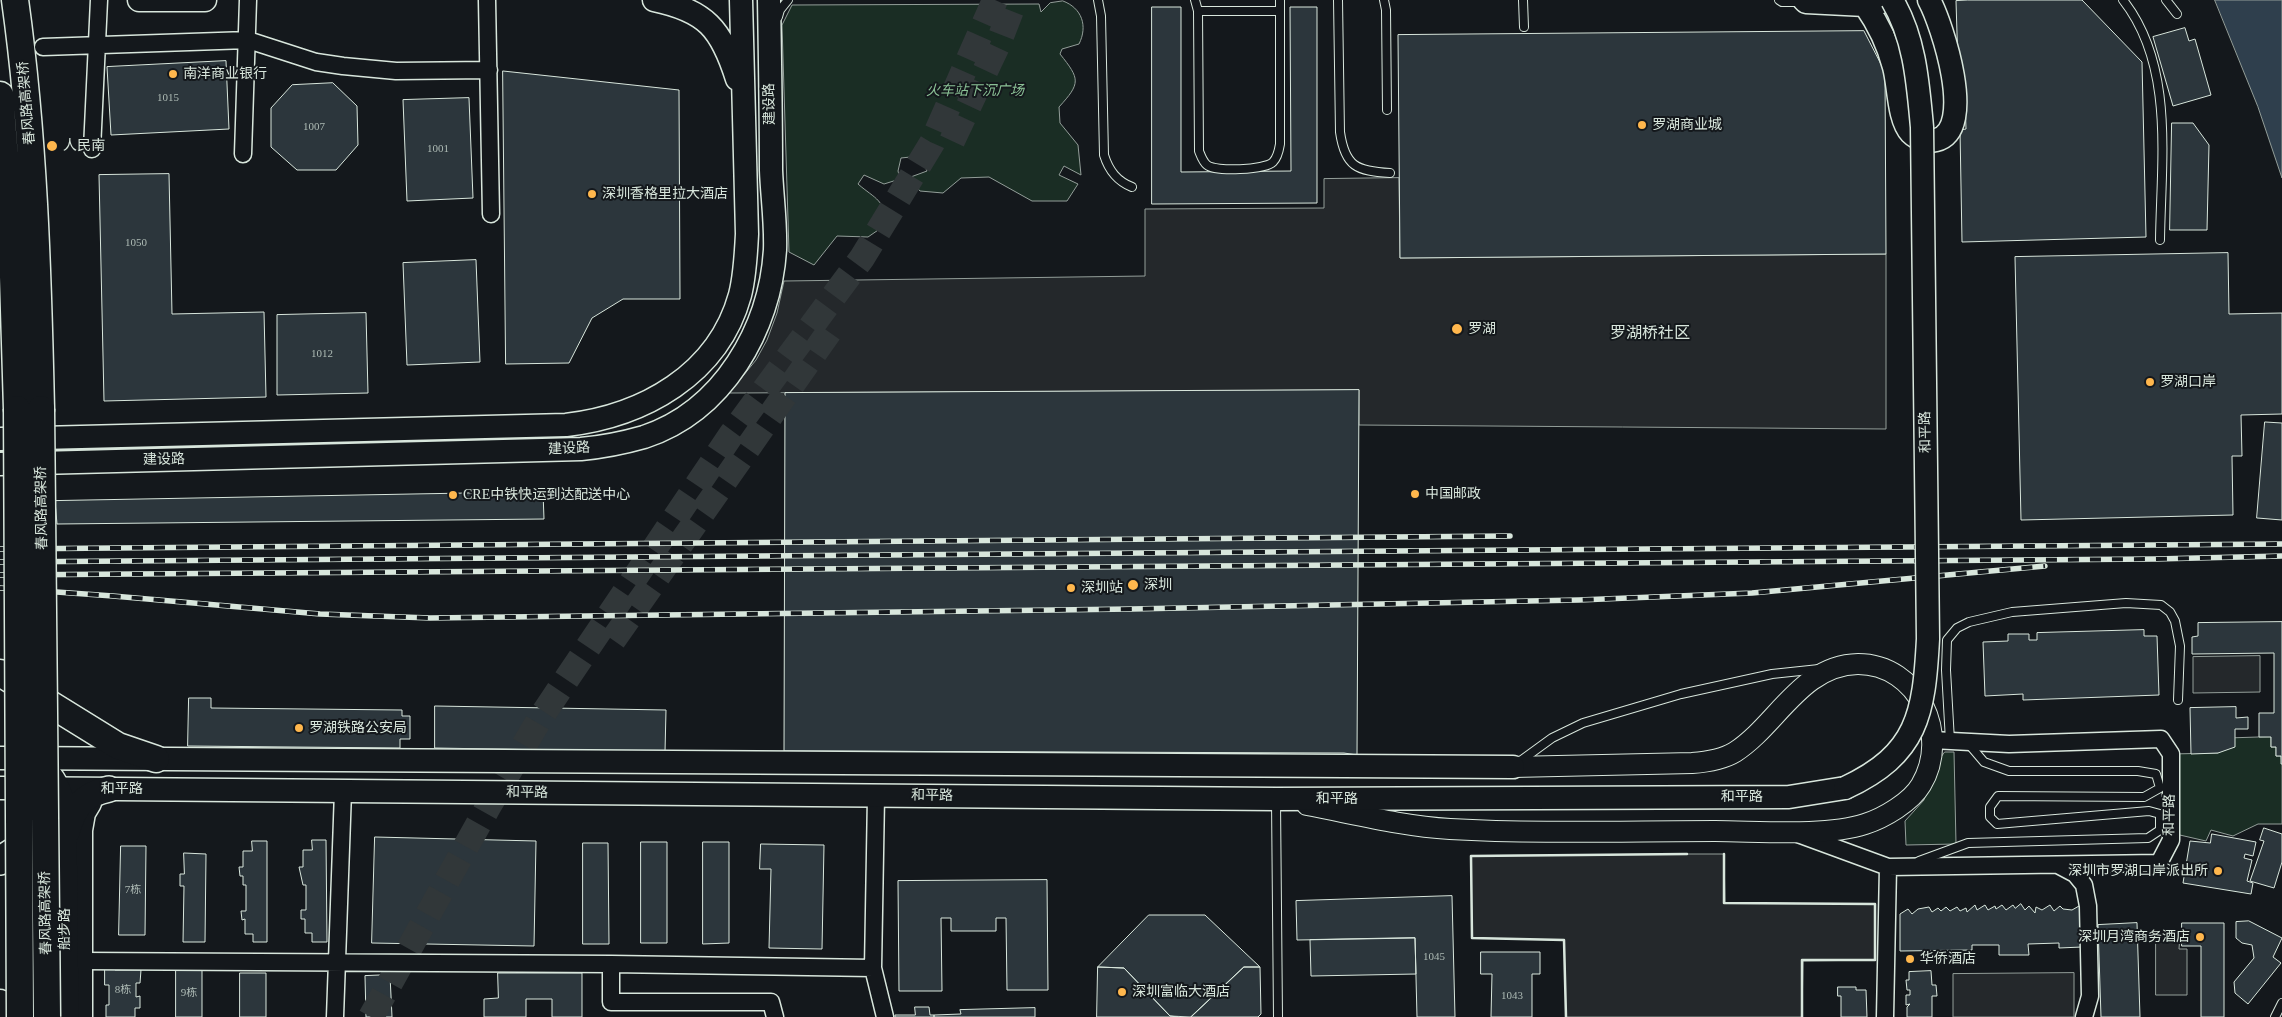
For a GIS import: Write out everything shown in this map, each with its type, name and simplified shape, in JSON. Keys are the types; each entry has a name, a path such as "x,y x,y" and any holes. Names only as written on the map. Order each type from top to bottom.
{"highway":[{"name":"春风路高架桥","path":"15,0 25,80 35,192 38,272 47,1017"},
{"name":"春风路高架桥","path":"0,95 9,206 16,343 20,1017"},
{"path":"0,673 112,742 132,752 156,758"},
{"path":"0,1003 5,1017"}],"main road":[{"path":"139,0 205,0"},
{"path":"654,0 674,4 708,22 729,52 744,103"},
{"name":"建设路","path":"0,438 566,424 591,422 624,413 652,401 679,383 706,357 728,324 740,295 745,268 747,234 741,0"},
{"name":"建设路","path":"0,464 581,449 609,446 645,436 682,418 699,406 718,388 743,357 758,328 771,280 775,249 771,178 769,0"},
{"path":"1805,1 1865,5 1888,0"},
{"name":"和平路","path":"0,788 1276,799 1789,797 1845,788 1882,767 1898,752 1911,735 1924,692 1928,639 1922,127 1915,65 1907,34 1892,0"},
{"path":"1865,5 1879,26 1888,46 1905,124 1911,133 1927,141 1944,136 1950,130 1954,105 1950,60 1942,30 1929,0"},
{"path":"0,758 1513,767"},
{"path":"27,758 44,769 58,788"},
{"name":"船步路","path":"58,788 64,809 66,1017"},
{"path":"64,842 74,810 94,792 110,789"},
{"path":"81,1017 82,821 92,800 110,789"},
{"path":"0,862 6,855 18,848 28,846 43,850 56,861 65,886"}],"street":[{"path":"92,149 99,0"},
{"path":"243,154 248,0"},
{"path":"487,0 490,214"},
{"path":"42,47 248,40 316,62 343,66 396,70 489,70"},
{"path":"1276,799 1416,825 1450,829 1833,830 1858,826 1878,819 1904,802 1918,790 1927,774 1931,758 1941,740 1921,698 1910,685 1884,668 1867,665 1849,665 1817,676 1742,746 1720,758 1692,763 1513,767"},
{"name":"和平路","path":"1789,831 1888,867 2047,863 2159,863 2171,840 2171,754 2161,739 2009,744 1941,740"},
{"path":"335,1017 344,791"},
{"path":"876,796 873,968 884,1017"},
{"path":"2047,863 2062,866 2084,884 2088,906 2090,996 2084,1017"},
{"path":"1886,1017 1888,867"},
{"path":"81,961 611,964 873,968"},
{"path":"611,964 611,1002 771,1002 775,1017"}],"lane":[{"path":"775,249 778,186 777,22 780,10 788,0"},
{"path":"1098,0 1101,16 1104,155 1112,173 1124,184 1132,187"},
{"path":"1195,0 1198,11 1199,152 1207,165 1214,168 1256,169 1272,163 1277,155 1280,144 1280,0"},
{"path":"1338,0 1340,132 1342,145 1346,158 1357,168 1371,172 1390,173"},
{"path":"1384,0 1386,10 1386,110"},
{"path":"1523,0 1524,27"},
{"path":"1779,0 1782,2 1805,1"},
{"path":"2123,0 2141,28 2152,54 2158,80 2161,116 2160,240"},
{"path":"2166,0 2177,14"},
{"path":"1198,11 1280,11"},
{"path":"1941,740 1947,640 1957,628 1970,622 2012,612 2126,603 2161,605 2170,612 2175,621 2180,646 2178,700"},
{"path":"1513,767 1552,738 1592,721 1699,690 1772,674 1849,665"},
{"path":"1905,867 1968,843 2148,838 2160,830 2160,814 2150,811 1997,824 1990,818 1990,808 1998,796 2144,798 2160,788 2156,774 2138,770 2009,771 1984,762 1967,742"},
{"path":"1276,799 1278,1017"},
{"path":"2275,1017 2282,1003"}],"green space":[{"name":"火车站下沉广场","path":"1063,1 1075,8 1082,18 1083,24 1082,37 1079,44 1062,49 1060,54 1071,69 1075,81 1071,92 1059,107 1060,123 1078,145 1081,175 1064,166 1059,175 1078,184 1067,201 1032,201 989,177 961,178 943,193 920,191 908,178 927,171 920,156 901,158 898,171 900,179 884,184 864,175 858,184 882,205 884,226 868,237 837,236 814,265 789,252 782,25 792,5 1039,4 1041,12 1050,3"},
{"path":"2271,737 2271,747 2276,747 2276,756 2281,756 2282,824 2258,824 2233,836 2211,830 2206,841 2171,833 2171,754 2218,753 2235,738"},
{"path":"1945,752 1954,752 1956,844 1906,845 1905,821 1924,800 1930,773"}],"shaded area":[{"path":"1399,178 1400,258 1886,254 1886,429 1359,425 1359,390 729,393 756,360 767,340 777,313 784,281 1145,276 1145,209 1324,208 1324,179"},
{"path":"2260,656 2260,692 2193,693 2193,657"},
{"path":"1724,854 1725,903 1875,904 1875,960 1803,961 1802,1017 1566,1017 1564,940 1472,938 1471,856"},
{"path":"2156,935 2180,935 2179,949 2187,949 2187,995 2156,995"},
{"path":"2074,973 2074,1017 1953,1017 1953,974"}],"water":[{"path":"2215,0 2282,0 2282,178 2258,107"}],"building":[{"path":"2082,0 2142,62 2146,237 1962,242 1960,130 1966,129 1965,98 1959,98 1956,1"},
{"path":"1152,7 1181,7 1181,172 1291,171 1290,7 1317,7 1317,203 1152,204"},
{"path":"2185,28 2189,41 2195,39 2211,95 2173,106 2153,37"},
{"name":"罗湖商业城","path":"1864,31 1885,72 1886,254 1400,258 1398,35"},
{"path":"226,61 229,129 111,135 107,67"},
{"name":"深圳香格里拉大酒店","path":"503,71 679,90 680,299 623,299 592,318 569,363 506,364"},
{"path":"333,83 357,106 358,145 336,170 297,170 271,147 271,108 292,85"},
{"path":"469,98 473,198 407,201 403,100"},
{"path":"2172,123 2193,123 2209,145 2207,230 2170,230"},
{"path":"169,174 172,314 264,312 266,397 104,401 99,175"},
{"name":"罗湖口岸","path":"2228,253 2229,314 2282,313 2282,414 2241,415 2242,456 2232,456 2233,515 2021,520 2015,257"},
{"path":"476,260 480,362 407,365 403,263"},
{"path":"366,313 368,393 277,395 277,315"},
{"name":"深圳站","path":"1359,390 1357,755 1344,753 784,751 785,393"},
{"path":"2265,422 2282,423 2282,520 2257,518"},
{"path":"543,492 544,519 57,524 55,501"},
{"path":"2282,622 2281,764 2281,756 2276,756 2276,747 2271,747 2271,737 2259,737 2259,713 2274,713 2274,653 2192,654 2192,637 2198,636 2198,623"},
{"path":"2144,630 2144,636 2157,636 2159,695 2023,700 2023,694 1985,696 1983,642 2008,641 2008,634 2029,634 2029,640 2037,640 2037,633"},
{"name":"罗湖铁路公安局","path":"189,698 211,698 211,708 402,710 402,716 410,716 410,739 400,739 400,748 188,746"},
{"path":"435,706 666,710 665,752 435,748"},
{"path":"2236,707 2236,718 2248,717 2248,729 2235,729 2235,747 2218,753 2191,754 2190,708"},
{"path":"2264,828 2282,834 2282,862 2274,888 2250,881 2264,841 2260,840"},
{"name":"深圳市罗湖口岸派出所","path":"2212,834 2256,842 2253,856 2245,854 2244,858 2252,860 2247,881 2253,883 2251,894 2183,883 2190,841 2210,843"},
{"path":"375,837 536,841 534,946 372,943"},
{"path":"312,840 326,840 327,942 312,942 312,933 305,933 305,919 301,919 301,910 306,910 306,885 303,885 299,867 303,867 303,850 312,850"},
{"path":"252,841 267,841 267,942 253,942 253,934 245,934 245,919 242,920 241,911 246,911 246,885 243,885 243,876 240,876 239,867 243,867 243,851 252,851"},
{"path":"641,842 667,842 667,943 641,943"},
{"path":"703,842 729,842 729,943 703,944"},
{"path":"583,843 608,843 609,944 583,944"},
{"path":"761,844 824,845 822,949 769,948 771,869 760,869"},
{"path":"121,846 146,846 145,935 119,935"},
{"path":"184,853 206,854 205,942 183,942 184,886 180,886 180,874 184,874"},
{"path":"1047,880 1048,990 1007,990 1006,918 996,918 996,931 951,931 951,918 941,918 942,991 899,991 898,881"},
{"path":"1452,896 1455,1017 1417,1017 1415,938 1297,940 1296,901"},
{"path":"2021,904 2025,910 2029,906 2035,913 2036,907 2042,910 2050,905 2054,911 2060,906 2063,909 2072,910 2079,906 2082,911 2082,947 2059,948 2059,943 2028,944 2029,955 1999,955 1999,945 1972,945 1972,950 1900,951 1900,914 1908,909 1912,914 1918,909 1929,907 1932,912 1938,908 1941,911 1946,907 1950,911 1957,907 1960,911 1966,908 1967,912 1975,905 1977,910 1985,905 1988,910 1995,906 1996,909 2002,905 2006,910 2013,905 2015,908"},
{"path":"1149,915 1205,915 1260,967 1244,967 1191,1017 1170,1016 1124,968 1098,967"},
{"path":"2249,921 2282,938 2273,957 2281,963 2248,1004 2235,993 2234,982 2254,958 2252,945 2242,943 2236,938 2236,922"},
{"path":"2137,923 2140,1017 2101,1017 2098,925"},
{"path":"2182,923 2224,923 2224,1017 2201,1017 2201,946 2182,946"},
{"path":"1415,938 1416,974 1311,976 1310,940"},
{"path":"1481,952 1540,952 1540,974 1532,974 1532,1017 1491,1017 1492,974 1481,974"},
{"path":"105,965 115,965 115,970 141,970 140,983 136,983 136,997 140,996 140,1008 135,1008 135,1017 106,1017 106,1005 109,1005 109,985 105,985"},
{"name":"深圳富临大酒店","path":"1098,967 1124,968 1170,1016 1178,1017 1097,1017"},
{"name":"深圳富临大酒店","path":"1244,967 1260,967 1261,1014 1258,1017 1191,1017"},
{"path":"176,969 202,969 202,1017 176,1017"},
{"path":"1931,971 1932,985 1936,985 1937,996 1932,996 1932,1017 1907,1017 1907,1007 1910,1004 1906,1005 1906,995 1910,995 1910,990 1907,990 1906,980 1909,980 1909,972"},
{"path":"240,973 266,973 266,1017 240,1017"},
{"path":"498,973 582,973 582,1017 552,1017 552,999 526,999 526,1017 484,1017 484,999 498,998"},
{"path":"390,975 392,1017 366,1017 365,976"},
{"path":"1838,987 1856,987 1856,990 1866,990 1867,1017 1841,1017 1841,996 1838,996"},
{"path":"915,1007 929,1007 930,1015 934,1015 934,1017 895,1017 895,1015 915,1015"},
{"path":"1035,1008 1035,1017 934,1017 934,1015 961,1014 960,1010"}],"tunnel":[{"path":"371,1017 488,807 539,720 731,435 862,258 932,143 995,0"},
{"path":"952,141 998,44 1015,0"},
{"path":"613,640 829,332"}],"railway":[{"path":"0,549 1510,536"},
{"path":"0,562 2282,544"},
{"path":"0,575 2155,559 2282,556"},
{"path":"0,588 320,614 430,618 1132,609 1579,600 1752,593 2045,566"}],"wall":[{"path":"1566,1017 1564,940 1472,938 1471,856 1687,854"},
{"path":"1724,854 1724,903 1875,904 1875,960 1802,960 1802,1017"}],"place":[{"name":"南洋商业银行","path":"173,74"},
{"name":"罗湖商业城","path":"1642,125"},
{"name":"人民南","path":"52,146"},
{"name":"深圳香格里拉大酒店","path":"592,194"},
{"name":"罗湖","path":"1457,329"},
{"name":"罗湖口岸","path":"2150,382"},
{"name":"中国邮政","path":"1415,494"},
{"name":"CRE中铁快运到达配送中心","path":"453,495"},
{"name":"深圳","path":"1133,585"},
{"name":"深圳站","path":"1071,588"},
{"name":"罗湖铁路公安局","path":"299,728"},
{"name":"深圳市罗湖口岸派出所","path":"2218,871"},
{"name":"深圳月湾商务酒店","path":"2200,937"},
{"name":"华侨酒店","path":"1910,959"},
{"name":"深圳富临大酒店","path":"1122,992"}],"district":[{"name":"罗湖桥社区","path":"1650,334"}]}
